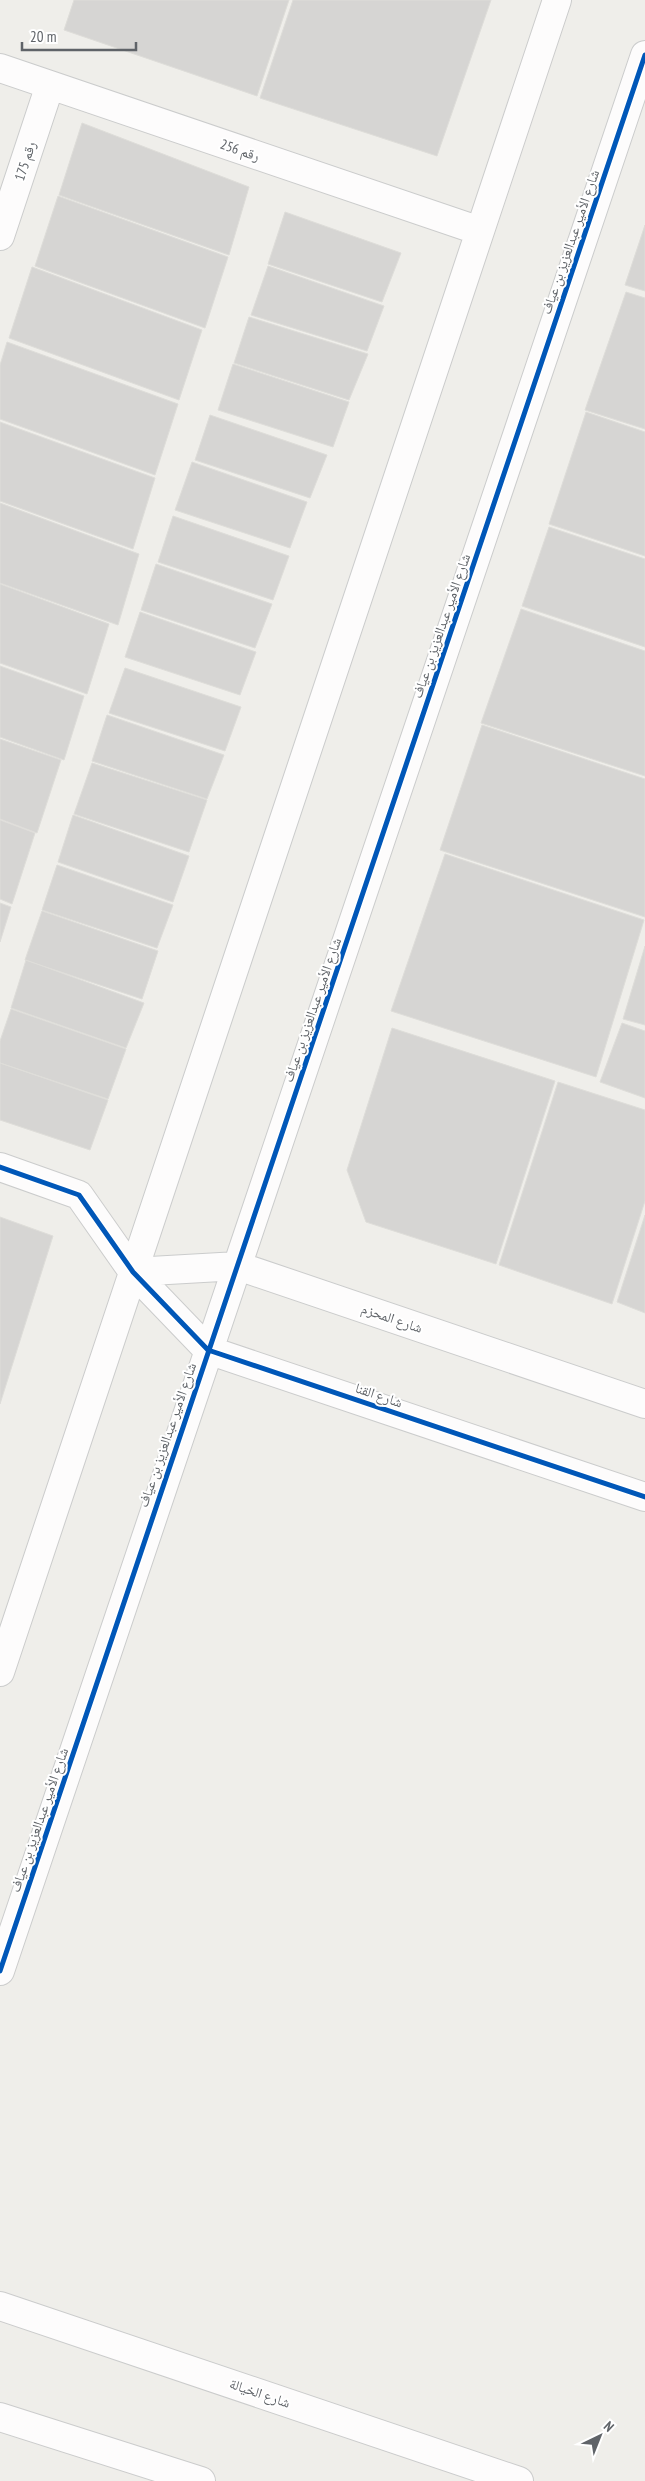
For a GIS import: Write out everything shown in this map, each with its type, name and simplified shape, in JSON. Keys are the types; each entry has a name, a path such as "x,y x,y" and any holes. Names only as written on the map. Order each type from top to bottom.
{"street":[{"path":"0,1672 557,0"},
{"name":"شارع الأمير عبدالعزيز بن عياف","path":"0,1971 645,55"},
{"name":"رقم 256","path":"0,68 480,231"},
{"name":"رقم 175","path":"0,236 50,85"},
{"name":"شارع القنا","path":"0,1167 79,1195 133,1272 208,1350 645,1497"},
{"name":"شارع المحزم","path":"133,1272 238,1266 645,1404"},
{"name":"شارع الخيالة","path":"0,2306 519,2481"},
{"path":"0,2417 201,2481"}],"building":[{"path":"74,0 289,0 257,96 64,30"},
{"path":"293,0 491,0 437,156 260,98"},
{"path":"82,123 249,187 229,255 59,195"},
{"path":"58,196 228,257 205,328 35,266"},
{"path":"285,212 401,253 382,302 268,264"},
{"path":"645,225 645,291 625,285"},
{"path":"268,266 384,306 367,351 251,315"},
{"path":"32,267 202,330 179,400 9,338"},
{"path":"626,292 645,298 645,429 585,410"},
{"path":"249,317 368,354 349,400 234,363"},
{"path":"7,342 178,404 155,475 0,419 0,365"},
{"path":"233,364 349,402 333,447 218,410"},
{"path":"586,412 645,432 645,556 549,524"},
{"path":"210,415 327,455 310,498 195,460"},
{"path":"0,422 155,478 133,549 0,501"},
{"path":"192,462 307,502 290,548 175,510"},
{"path":"0,503 139,554 118,625 0,583"},
{"path":"173,516 289,556 273,600 158,562"},
{"path":"549,527 645,559 645,647 522,606"},
{"path":"156,564 272,604 255,648 141,610"},
{"path":"0,584 109,624 87,694 0,663"},
{"path":"521,609 645,651 645,776 481,723"},
{"path":"140,612 256,652 240,695 125,657"},
{"path":"0,666 84,696 64,760 0,737"},
{"path":"125,668 241,707 225,751 109,713"},
{"path":"107,715 224,755 207,799 92,761"},
{"path":"482,725 645,779 645,917 440,850"},
{"path":"0,739 61,760 37,833 0,819"},
{"path":"92,763 207,800 189,852 74,814"},
{"path":"73,815 189,856 173,902 58,862"},
{"path":"0,820 35,833 12,904 0,899"},
{"path":"445,854 644,920 596,1077 391,1011"},
{"path":"57,865 173,905 157,948 42,910"},
{"path":"0,903 11,907 0,942"},
{"path":"42,911 158,951 142,999 25,960"},
{"path":"645,946 645,1025 623,1019"},
{"path":"26,960 144,1003 126,1048 11,1008"},
{"path":"11,1009 126,1049 108,1099 0,1063 0,1041"},
{"path":"622,1023 645,1031 645,1098 600,1082"},
{"path":"392,1028 555,1081 496,1264 366,1222 347,1170"},
{"path":"0,1063 108,1100 90,1150 0,1120"},
{"path":"558,1082 645,1110 645,1201 612,1304 499,1265"},
{"path":"645,1215 645,1313 617,1302"},
{"path":"0,1217 53,1236 0,1404"}],"cycle path":[{"path":"0,1971 645,55"},
{"path":"0,1167 79,1195 133,1272 208,1350 645,1497"}]}
